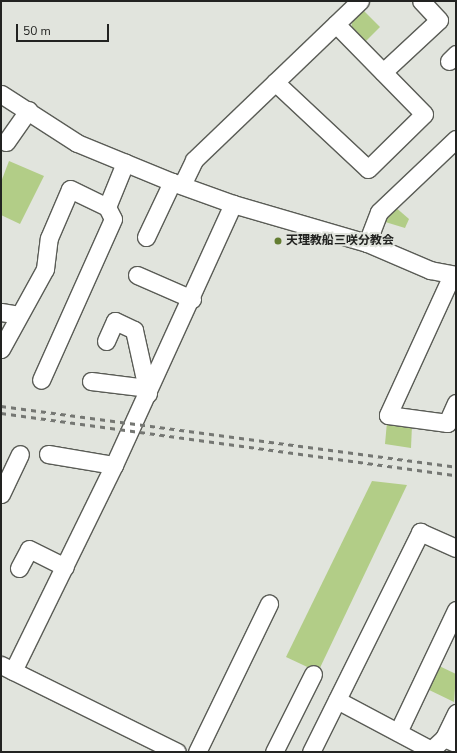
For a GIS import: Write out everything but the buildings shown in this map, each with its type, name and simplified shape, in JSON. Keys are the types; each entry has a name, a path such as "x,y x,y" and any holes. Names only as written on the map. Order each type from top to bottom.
{"street":[{"path":"146,237 177,184 194,160 360,1"},
{"path":"383,72 439,20 421,1"},
{"path":"275,82 368,169 424,114 336,24"},
{"path":"1,94 77,143 177,184 233,204 367,243 419,266 454,275 388,415 447,423 456,403"},
{"path":"6,142 28,110"},
{"path":"367,243 379,212 456,139"},
{"path":"107,207 125,163"},
{"path":"1,349 45,269 49,238 70,189 107,207 113,219 41,380"},
{"path":"177,752 7,668 65,567 114,466 147,390 192,299 233,204"},
{"path":"137,275 192,299"},
{"path":"1,312 19,315"},
{"path":"106,341 115,321 134,330 147,390"},
{"path":"91,381 147,390"},
{"path":"1,494 20,454"},
{"path":"48,454 114,466"},
{"path":"311,752 420,532 456,548"},
{"path":"19,568 29,549 65,567"},
{"path":"197,752 269,604"},
{"path":"398,732 456,610"},
{"path":"274,752 313,674"},
{"path":"337,700 398,732 430,751 450,740 456,713"}],"green space":[{"path":"361,8 380,27 364,43 351,30 353,17"},
{"path":"9,161 44,176 20,224 1,215 1,182"},
{"path":"394,206 409,219 405,228 382,221"},
{"path":"387,422 412,425 411,448 385,444"},
{"path":"372,481 407,485 318,672 286,657"},
{"path":"435,664 456,674 454,702 423,687"}],"railway":[{"path":"1,406 456,467"},
{"path":"1,413 456,475"}],"place":[{"name":"天理教船三咲分教会","path":"278,241"}]}
